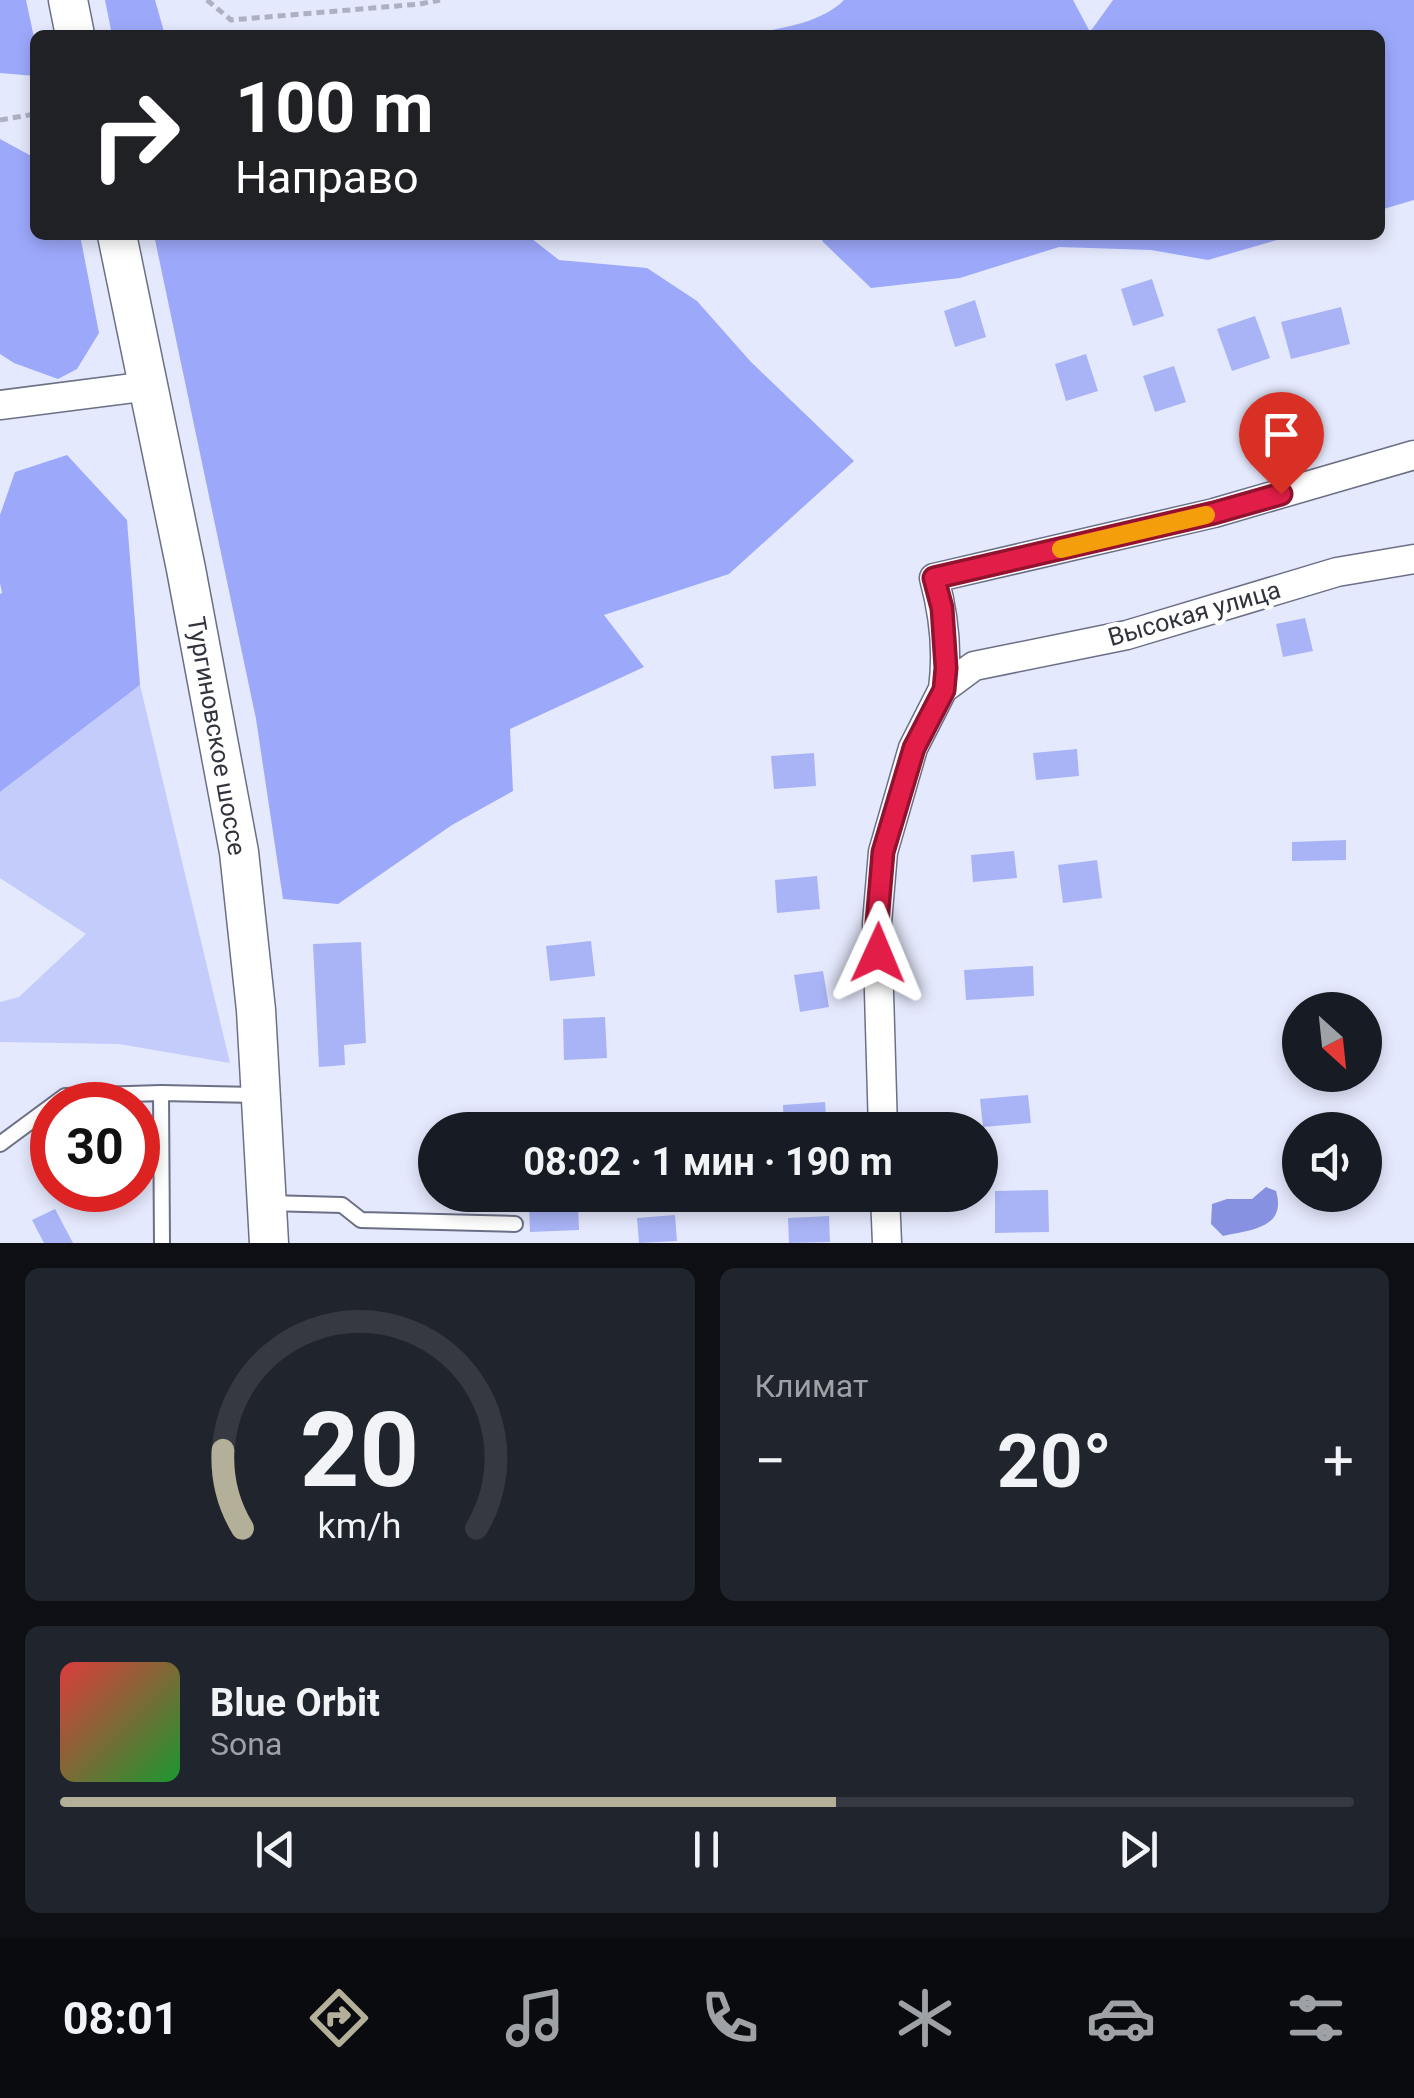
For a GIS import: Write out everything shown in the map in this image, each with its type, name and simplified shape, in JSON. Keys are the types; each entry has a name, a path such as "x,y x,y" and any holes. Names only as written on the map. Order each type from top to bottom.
{"main road":[{"path":"68,0 75,30"},
{"name":"Тургиновское шоссе","path":"118,240 190,588 239,852 250,948 269,1243"}],"street":[{"path":"0,406 149,386"},
{"path":"882,1112 877,923 883,852 914,748 944,690 942,608 934,578 1214,513 1414,455"},
{"name":"Высокая улица","path":"944,690 974,666 1127,635 1338,572 1414,559"},
{"path":"886,1212 887,1243"}],"lane":[{"path":"162,1243 160,1093 261,1095"},
{"path":"0,1144 30,1122"},
{"path":"267,1203 342,1206 362,1220 516,1224"}],"path":[{"path":"207,0 230,20 440,0"},
{"path":"0,120 30,115"}],"shaded area":[{"path":"0,0 26,0 32,30 30,76 0,73"},
{"path":"105,0 155,0 164,30 111,30"},
{"path":"844,0 1073,0 1089,30 771,30 808,21"},
{"path":"1113,0 1414,0 1414,200 1385,209 1385,30 1091,30"},
{"path":"0,139 30,155 30,240 81,240 99,333 77,369 58,379 0,354"},
{"path":"155,240 533,240 559,260 647,268 697,301 751,362 854,461 729,574 604,615 644,667 510,729 513,791 452,825 338,904 283,899 256,719"},
{"path":"1277,240 1208,260 1151,250 1059,247 960,278 871,288 823,242"},
{"path":"67,455 127,520 140,685 0,792 0,515 15,472"},
{"path":"140,685 230,1063 119,1044 0,1042 0,1002 19,997 86,934 0,878 0,792"},
{"path":"1266,1187 1276,1191 1278,1203 1276,1213 1264,1225 1223,1236 1211,1224 1212,1204 1227,1199 1252,1199"}],"building":[{"path":"1152,279 1164,316 1133,326 1121,289"},
{"path":"975,300 986,337 955,347 944,311"},
{"path":"1341,307 1350,344 1291,359 1281,322"},
{"path":"1255,316 1270,358 1232,371 1217,329"},
{"path":"1086,354 1098,391 1066,401 1055,364"},
{"path":"1174,366 1186,402 1155,412 1143,376"},
{"path":"1305,618 1313,651 1283,657 1276,624"},
{"path":"1077,749 1079,776 1036,780 1033,753"},
{"path":"814,753 816,786 774,789 771,756"},
{"path":"1346,840 1346,860 1292,861 1292,842"},
{"path":"1014,851 1017,878 973,882 971,855"},
{"path":"1097,860 1102,898 1063,903 1058,865"},
{"path":"817,876 820,909 777,913 775,880"},
{"path":"591,941 595,976 550,981 546,946"},
{"path":"361,942 366,1043 344,1045 345,1065 319,1067 313,944"},
{"path":"1033,966 1034,996 966,1000 964,970"},
{"path":"823,971 829,1007 800,1012 794,975"},
{"path":"605,1017 607,1058 564,1060 563,1019"},
{"path":"1028,1095 1031,1123 998,1126 998,1112 981,1112 980,1099"},
{"path":"825,1102 826,1112 783,1112 783,1105"},
{"path":"1048,1190 1049,1232 995,1233 998,1191"},
{"path":"57,1212 73,1243 44,1243 32,1220"},
{"path":"529,1212 578,1212 579,1230 530,1232"},
{"path":"675,1215 677,1241 639,1243 637,1218"},
{"path":"829,1216 830,1242 789,1243 788,1218"}],"slow traffic":[{"path":"1061,549 1206,515"}],"route":[{"path":"878,953 883,852 914,748 944,690 942,608 934,578 1281,494"}]}
